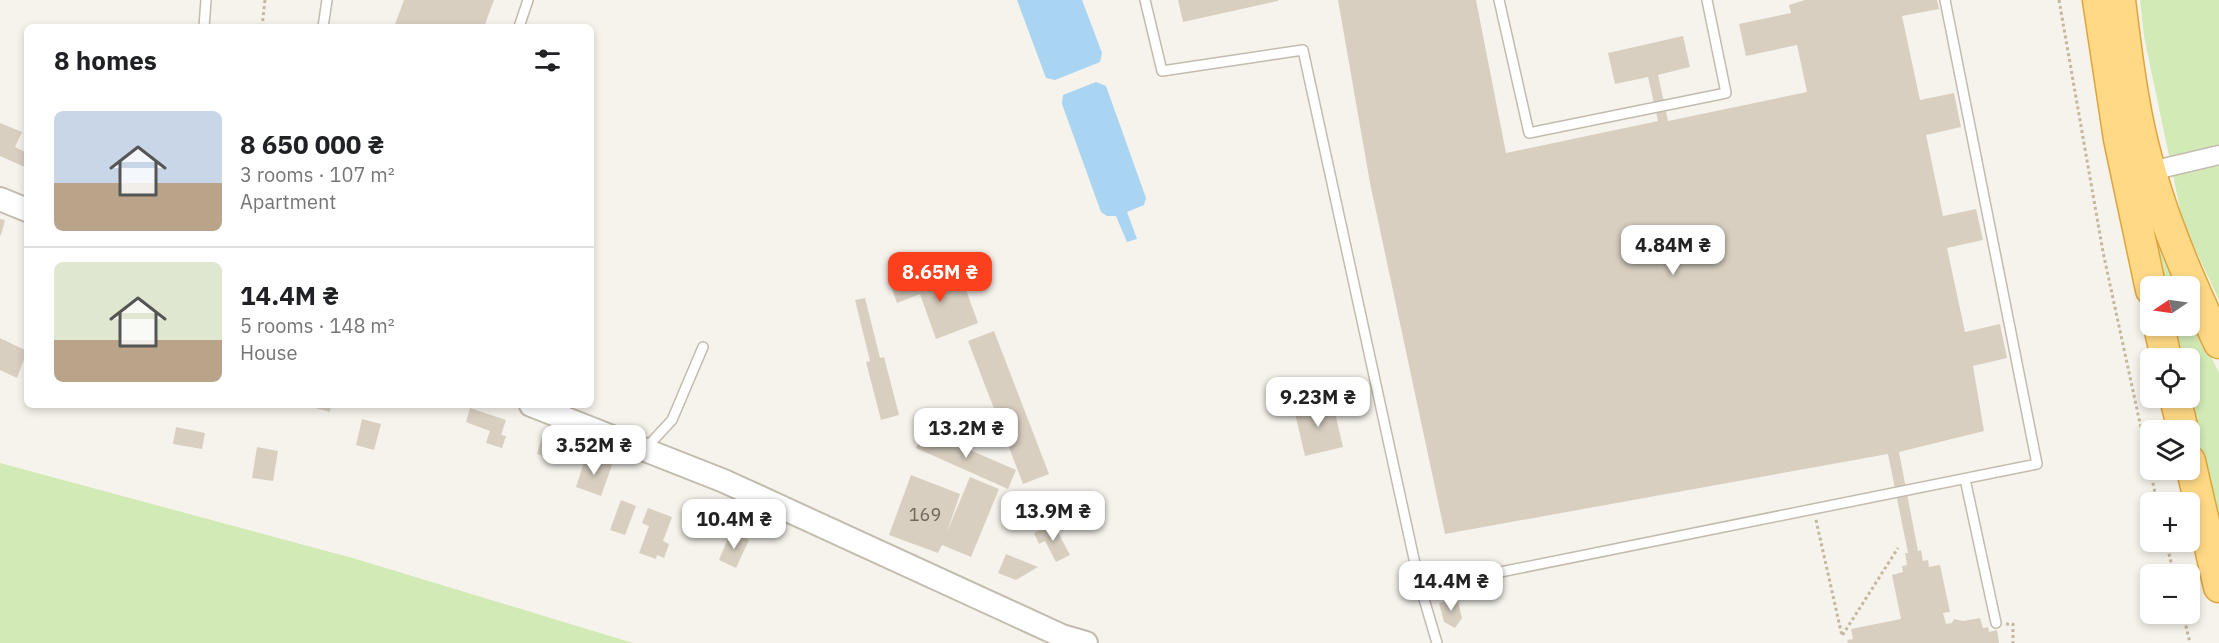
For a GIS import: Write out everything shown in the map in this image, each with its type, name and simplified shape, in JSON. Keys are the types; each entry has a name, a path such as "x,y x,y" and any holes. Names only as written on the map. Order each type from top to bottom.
{"highway":[{"path":"2098,0 2119,139 2148,276"},
{"path":"2120,0 2134,102 2151,171 2166,222 2193,290 2219,343"},
{"path":"2194,480 2219,587"}],"street":[{"path":"2151,171 2219,155"},
{"path":"0,199 24,209"},
{"path":"539,408 724,481 1062,636 1086,643"}],"lane":[{"path":"204,24 206,0"},
{"path":"323,24 327,0"},
{"path":"520,24 528,0"},
{"path":"1145,0 1161,71 1303,50 1421,588 1437,643"},
{"path":"1499,0 1529,133 1726,93 1707,0"},
{"path":"1421,588 2037,465 1945,0"},
{"path":"645,450 672,420 702,347"},
{"path":"1965,479 1996,623"}],"path":[{"path":"262,24 265,0"},
{"path":"2059,0 2103,252 2155,492"},
{"path":"1814,509 1842,636 1898,548"},
{"path":"2185,624 2190,643"}],"green space":[{"path":"2140,0 2219,0 2219,300 2183,223 2144,36"},
{"path":"2159,242 2173,276 2162,276 2155,243"},
{"path":"2200,334 2219,373 2219,537 2200,449 2200,420 2194,420 2191,408 2200,408 2200,348 2178,348 2175,336"},
{"path":"0,463 356,559 633,643 0,643"}],"water":[{"path":"1017,0 1082,0 1102,53 1100,62 1055,80 1046,78"},
{"path":"1096,82 1106,86 1146,198 1144,205 1127,212 1137,239 1127,242 1116,216 1107,216 1101,212 1062,104 1063,95"}],"building":[{"path":"404,0 494,0 485,24 395,24"},
{"path":"1178,0 1278,0 1278,1 1183,22"},
{"path":"1338,0 1476,0 1506,153 1658,121 1648,77 1615,84 1608,53 1683,36 1690,67 1658,75 1668,121 1807,92 1797,45 1746,56 1739,24 1791,13 1789,5 1805,0 1937,0 1939,9 1902,16 1920,100 1954,93 1961,127 1926,135 1943,216 1976,209 1983,240 1947,248 1965,332 2000,324 2007,358 1973,366 1984,431 1899,452 1918,551 1921,550 1923,561 1928,560 1929,567 1940,565 1950,612 1943,613 1946,624 1952,623 1954,619 1963,621 1980,618 1983,628 1988,627 1989,632 1997,630 1999,643 1848,643 1847,640 1853,639 1851,629 1901,619 1892,575 1903,572 1902,566 1907,565 1905,553 1908,553 1888,454 1445,534 1370,183"},
{"path":"0,123 22,132 15,147 24,152 24,167 0,156"},
{"path":"0,219 5,220 1,235 0,235"},
{"path":"932,271 938,288 962,279 978,323 936,339 920,294 897,303 891,286"},
{"path":"865,298 880,358 884,357 899,415 881,420 866,362 870,361 855,300"},
{"path":"994,331 1049,474 1023,484 968,341"},
{"path":"0,338 24,350 24,359 17,378 0,370"},
{"path":"1332,400 1343,447 1305,456 1294,409"},
{"path":"316,408 331,408 330,412"},
{"path":"470,408 506,420 501,435 506,436 502,448 486,443 490,431 466,422"},
{"path":"362,419 381,424 374,450 356,445"},
{"path":"176,427 205,433 202,449 173,444"},
{"path":"924,430 1016,470 1008,489 916,448"},
{"path":"544,431 562,437 554,460 537,454"},
{"path":"257,447 278,451 273,481 252,478"},
{"path":"586,456 612,465 601,496 576,487"},
{"path":"911,475 960,494 947,532 970,477 999,489 971,557 942,545 938,553 889,535"},
{"path":"621,500 636,506 625,535 610,530"},
{"path":"648,508 672,517 663,541 669,544 664,558 657,555 656,559 639,553 649,526 642,523"},
{"path":"1053,523 1070,555 1056,562 1045,541 1039,544 1034,533"},
{"path":"731,531 749,540 736,568 719,560"},
{"path":"1006,554 1038,567 1016,580 998,573"},
{"path":"1457,598 1462,618 1455,628 1444,622 1439,603"}]}
